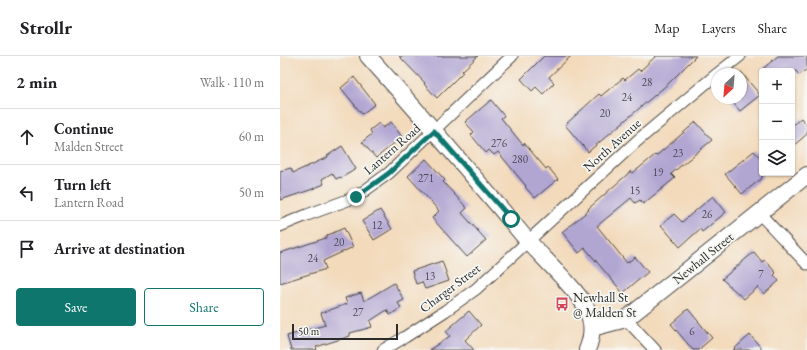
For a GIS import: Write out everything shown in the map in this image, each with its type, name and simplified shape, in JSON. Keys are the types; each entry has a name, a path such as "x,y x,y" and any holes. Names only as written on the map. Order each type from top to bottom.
{"street":[{"path":"368,56 580,299 587,310 592,328 592,337 587,350"},
{"name":"Lantern Road","path":"280,226 356,197 389,173 512,56"},
{"name":"North Avenue","path":"725,68 740,56"},
{"name":"North Avenue","path":"528,241 637,141 711,79"},
{"name":"Newhall Street","path":"592,328 626,319 807,175"},
{"path":"759,213 807,264"},
{"name":"Charger Street","path":"383,350 445,311 476,289 528,241"},
{"path":"626,319 655,350"}],"building":[{"path":"399,56 478,56 437,98"},
{"path":"544,56 571,56 549,77 554,83 543,94 536,87 532,91 521,79"},
{"path":"656,56 696,56 669,83 588,152 565,125 599,94 601,96 623,78 625,80 638,69 640,71"},
{"path":"778,56 807,56 807,69 799,75 795,71 795,68 764,68"},
{"path":"354,77 375,104 362,114 341,88"},
{"path":"747,79 759,96 740,111 734,104 747,104"},
{"path":"491,100 504,116 501,118 523,145 524,143 546,169 548,167 558,179 535,198 498,152 494,155 489,150 486,153 471,135 474,132 465,122"},
{"path":"801,118 807,125 807,134 795,144 795,140 795,123"},
{"path":"391,122 402,137 376,158 362,142 372,134 370,130 379,123 383,128"},
{"path":"696,122 712,140 671,174 675,178 643,204 640,200 635,203 631,198 597,226 627,263 635,257 648,272 623,293 585,248 579,253 562,232 589,210 588,209 631,171 633,173 655,155 656,156"},
{"path":"342,146 356,169 341,178 336,179 332,173 322,179 324,184 280,200 280,171 291,168 293,173 328,157 327,156"},
{"path":"754,151 759,157 759,176 762,176 762,178 742,194 725,174"},
{"path":"426,159 445,180 443,182 467,208 462,213 486,240 467,257 432,218 439,211 408,176"},
{"path":"713,196 726,212 702,232 700,229 680,247 661,225 674,214 682,222"},
{"path":"380,210 392,229 374,240 362,221"},
{"path":"344,228 353,247 323,261 326,269 280,283 280,253 326,238 326,236"},
{"path":"754,252 762,262 765,260 776,273 774,275 779,281 764,294 758,287 744,299 722,279"},
{"path":"442,261 449,281 425,289 422,282 416,284 412,271"},
{"path":"394,283 404,300 398,303 401,308 390,315 387,310 370,321 372,327 350,333 350,336 316,347 317,350 291,350 287,336 325,325 321,313 347,304 345,298 361,293 364,301"},
{"path":"688,309 712,338 698,350 693,350 671,324"},
{"path":"469,311 481,325 465,340 474,350 429,350 450,336 446,331"},
{"path":"750,335 763,350 733,350"}],"place":[{"name":"Newhall St @ Malden St","path":"562,304"}],"route":[{"path":"356,197 389,173 434,131 511,219"}]}
